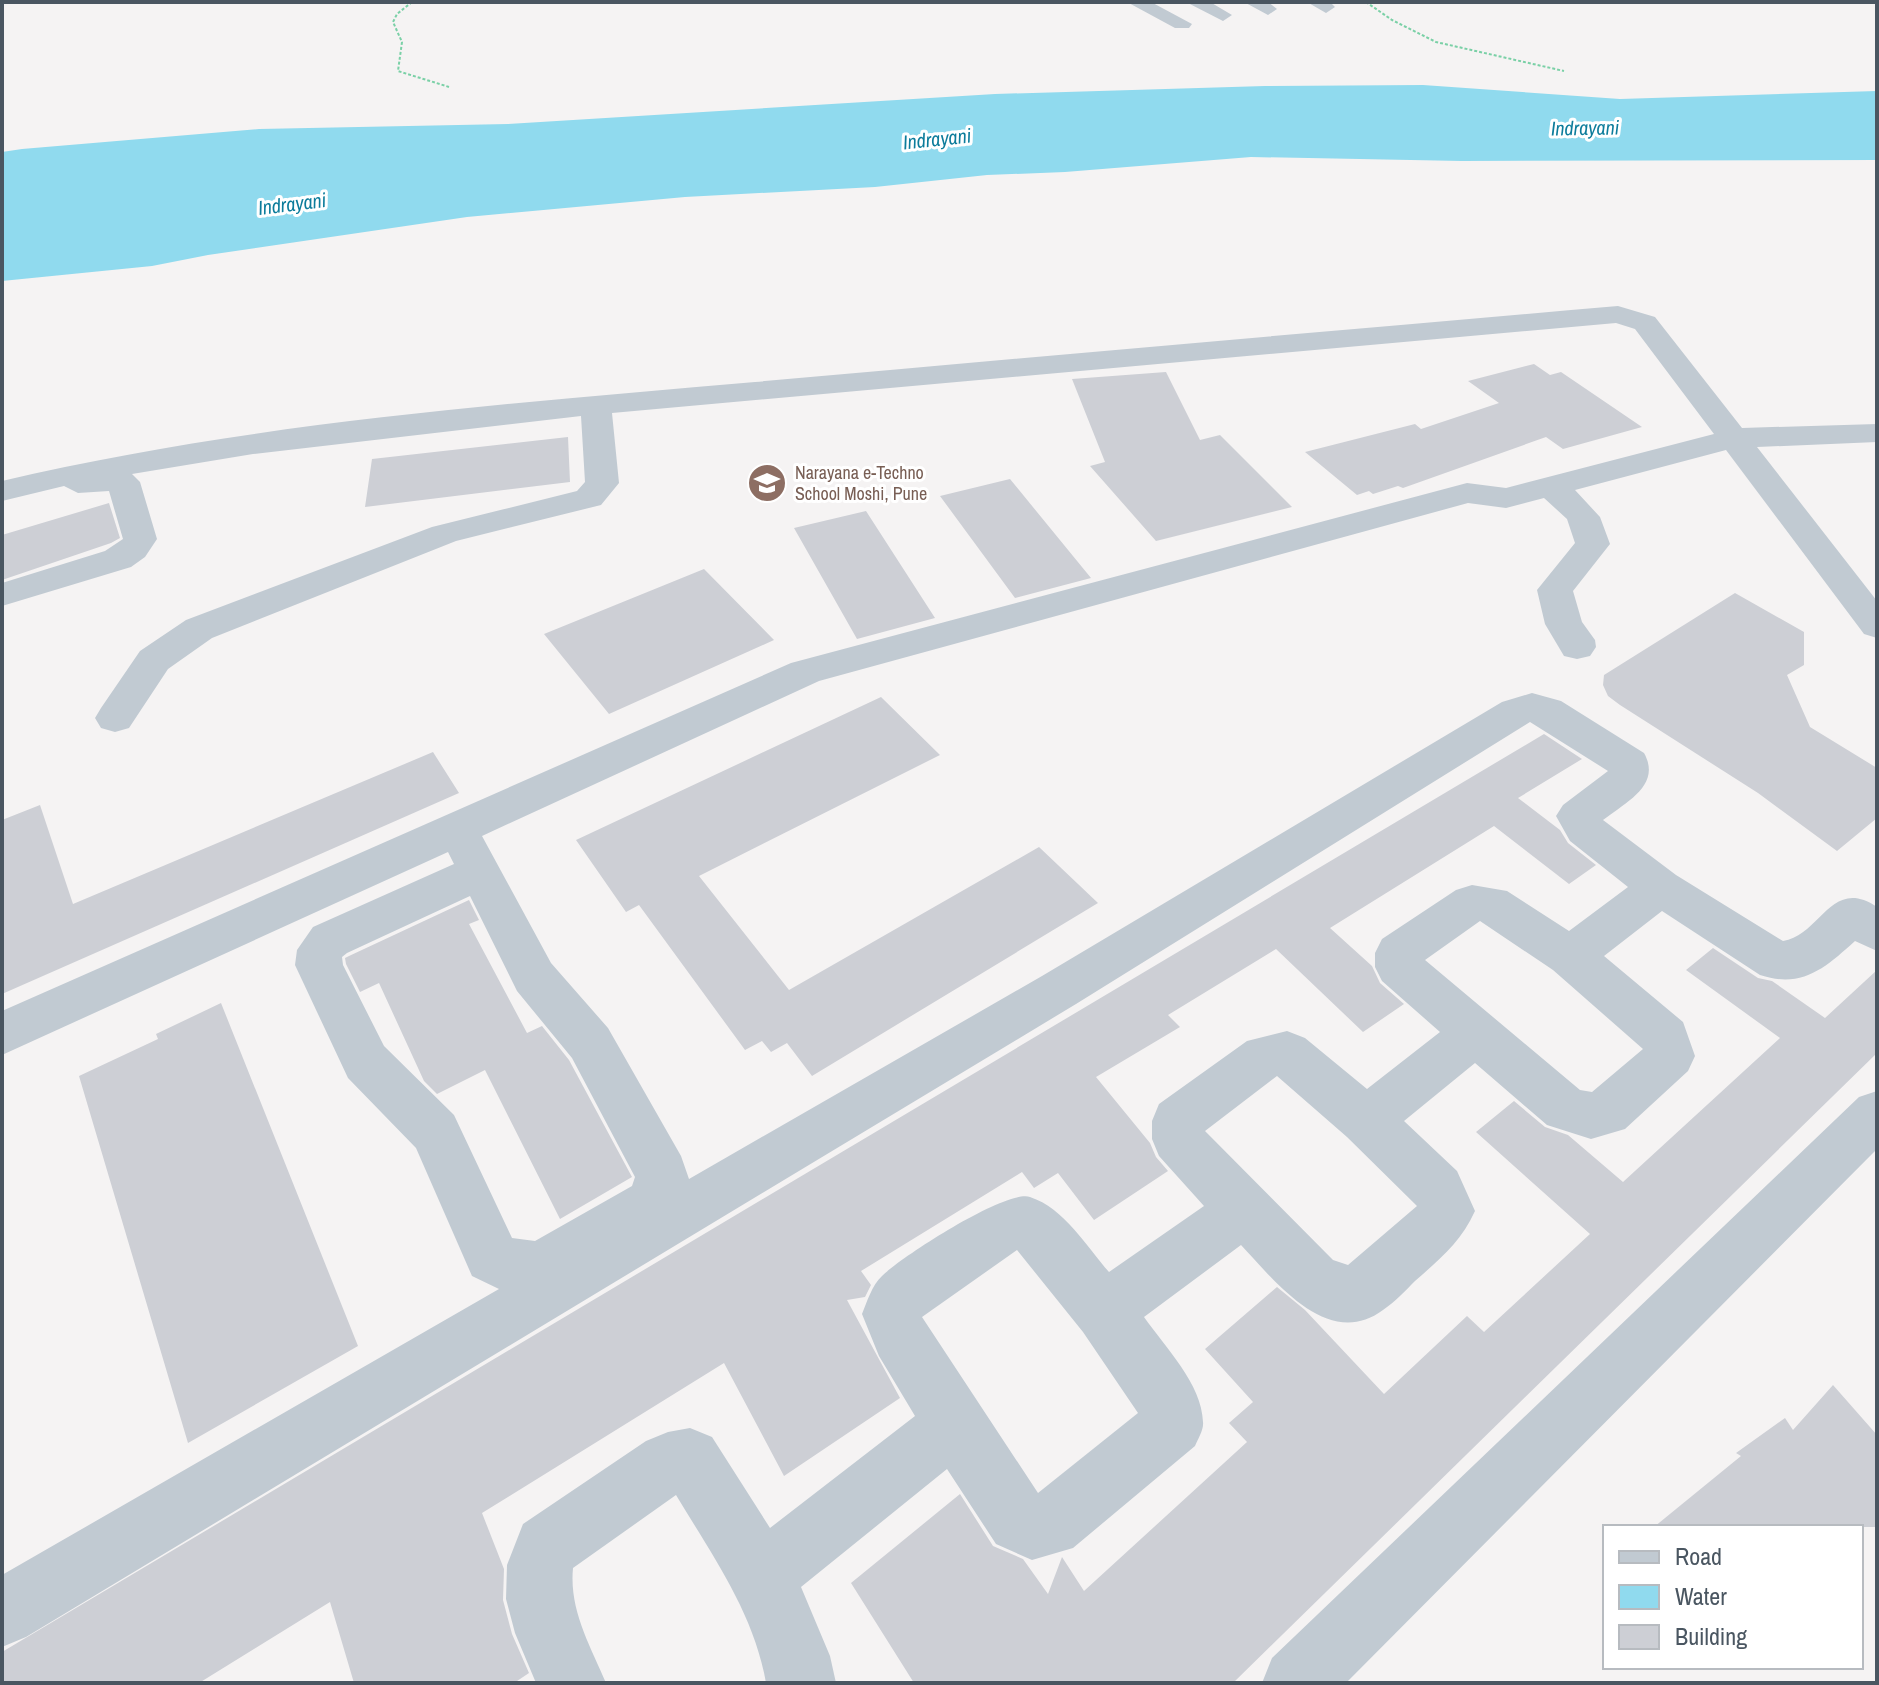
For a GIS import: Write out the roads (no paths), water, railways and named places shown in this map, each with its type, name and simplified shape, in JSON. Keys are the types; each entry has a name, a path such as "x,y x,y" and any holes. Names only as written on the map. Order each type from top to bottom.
{"street":[{"path":"1136,2 1182,24"},
{"path":"1195,2 1223,15"},
{"path":"2,491 65,476 253,444 596,405 1618,314 1645,323 1877,626"},
{"path":"115,718 154,660 199,629 451,531 589,498 602,483 596,405"},
{"path":"2,1034 583,784 896,658 1022,633 1328,542 1489,513 1506,498 1548,485 1735,438 1877,433"},
{"path":"2,503 96,480 123,482 140,539 133,550 118,559 2,595"},
{"path":"1548,485 1574,506 1589,524 1593,544 1555,590 1564,624 1576,640 1577,647"},
{"path":"2,1613 1059,990 1516,712 1532,707 1547,711 1629,764 1630,776 1578,816 1585,829 1660,887 1777,961 1805,957 1869,914"},
{"path":"474,860 534,977 590,1043 662,1174 662,1188 651,1204 542,1268 525,1270 508,1267 492,1257 435,1132 366,1062 320,970 318,958 320,949 330,940 474,860 583,784"},
{"path":"2,1065 474,860"},
{"path":"1570,956 1660,887"},
{"path":"1472,903 1491,904 1570,956 1665,1037 1670,1056 1607,1112 1591,1116 1565,1109 1476,1033 1399,967 1399,953 1472,903"},
{"path":"1366,1120 1476,1033"},
{"path":"1287,1053 1366,1120 1438,1189 1447,1211 1437,1225 1361,1292 1340,1295 1313,1280 1244,1210 1178,1139 1178,1121 1265,1056 1287,1053"},
{"path":"1297,1683 1877,1114"},
{"path":"1104,1311 1244,1210"},
{"path":"1026,1222 1039,1233 1104,1311 1168,1403 1173,1424 1050,1525 1032,1528 1019,1521 954,1424 900,1335 891,1314 901,1297 1005,1226 1026,1222"},
{"path":"762,1576 954,1424"},
{"path":"571,1683 538,1601 537,1567 546,1547 668,1463 690,1459 762,1576 796,1656 801,1683"}],"water":[{"name":"Indrayani","path":"1423,85 1620,99 1877,91 1877,160 1462,161 1251,157 987,175 875,187 685,197 467,217 152,266 2,281 2,152 22,149 259,129 508,124 995,94"}],"place":[{"name":"Narayana e-Techno School Moshi, Pune","path":"767,483"}]}
